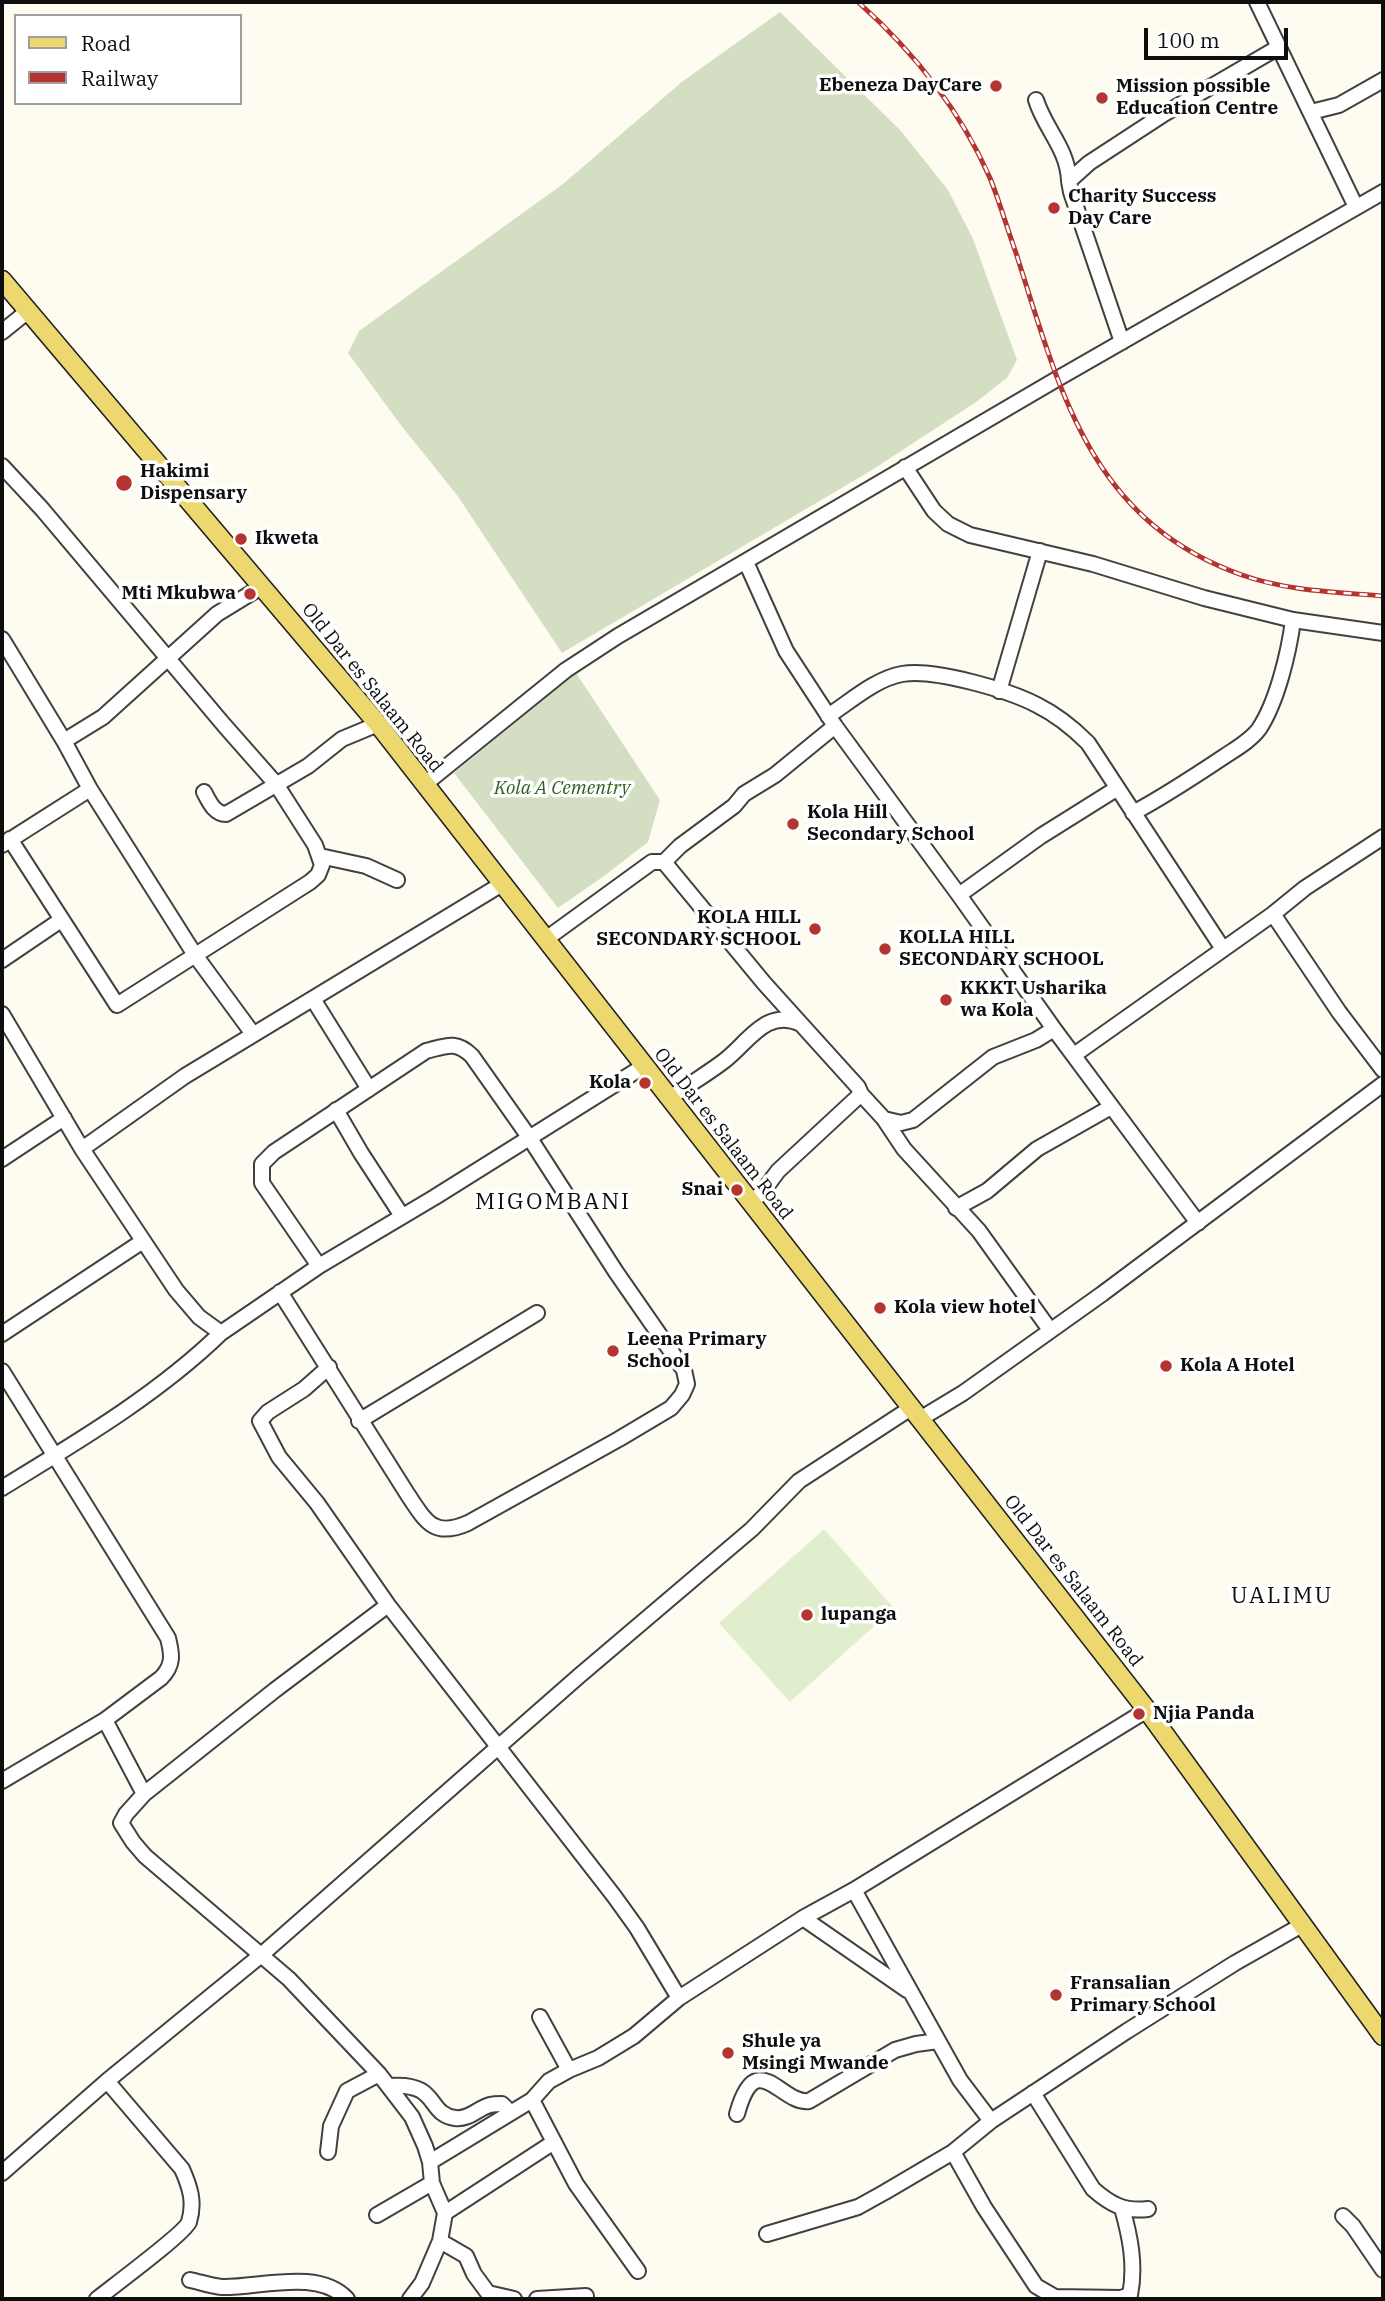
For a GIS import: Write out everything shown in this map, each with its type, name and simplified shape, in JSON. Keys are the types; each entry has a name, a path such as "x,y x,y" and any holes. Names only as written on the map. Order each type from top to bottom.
{"main road":[{"name":"Old Dar es Salaam Road","path":"2,280 378,724 1147,1710 1383,2036"}],"street":[{"path":"1257,2 1356,207"},
{"path":"1069,181 1089,163 1164,114 1279,47"},
{"path":"1311,112 1339,105 1383,80"},
{"path":"1036,100 1062,149 1069,171 1070,192 1122,342"},
{"path":"1062,149 1075,159 1089,163"},
{"path":"425,784 566,670 618,636 1383,192"},
{"path":"2,332 28,311"},
{"path":"2,466 42,509 276,784 320,856 322,865 318,875 310,882 117,1004 6,842 90,789"},
{"path":"905,467 934,511 948,524 970,535 1093,564 1293,621 1383,634"},
{"path":"999,691 1040,551"},
{"path":"746,562 778,636 831,721 1198,1223"},
{"path":"64,741 103,717 217,614 261,587"},
{"path":"1097,801 1107,801 1131,810 1191,779 1258,731 1270,707 1289,652 1293,621"},
{"path":"2,639 6,658 64,741 90,789 195,955 253,1034"},
{"path":"546,939 652,862 664,862 680,846 734,806 744,794 775,775 865,691 900,674 922,672 999,691 1036,704 1073,728 1088,743 1223,949"},
{"path":"204,792 211,805 221,814 226,814 308,766 342,739 378,724"},
{"path":"959,895 1041,836 1116,789"},
{"path":"1074,1055 1383,836"},
{"path":"320,856 366,866 397,880"},
{"path":"664,862 858,1087 904,1149 979,1231 1050,1330"},
{"path":"82,1149 185,1076 502,884"},
{"path":"1273,914 1339,1012 1383,1070"},
{"path":"2,960 61,920"},
{"path":"313,999 369,1089"},
{"path":"2,1014 82,1149 176,1290 200,1317 221,1333"},
{"path":"670,1098 726,1060 757,1029 781,1019 791,1019 801,1024"},
{"path":"884,1119 901,1123 913,1120 993,1057 1036,1040 1054,1029"},
{"path":"280,1292 419,1512 432,1525 447,1530 468,1523 619,1440 671,1408 682,1395 687,1381 684,1370 616,1272 530,1137 463,1047 450,1046 426,1051 274,1152 261,1164 262,1183 319,1266"},
{"path":"2,1488 166,1380 196,1358 221,1333 319,1266 644,1066"},
{"path":"2,2173 107,2081 260,1956 579,1676 752,1529 799,1481 915,1413 989,1375 1383,1084"},
{"path":"750,1202 761,1194 778,1171 862,1094"},
{"path":"956,1208 987,1191 1037,1149 1111,1107"},
{"path":"336,1110 402,1216"},
{"path":"2,1159 64,1118"},
{"path":"2,1334 144,1241"},
{"path":"359,1420 537,1313"},
{"path":"329,1367 304,1389 268,1412 260,1421 279,1457 317,1503 388,1605 498,1749 581,1852 637,1928 679,1998"},
{"path":"2,1371 168,1638 172,1654 168,1670 161,1678 105,1720 2,1781"},
{"path":"388,1605 144,1794 121,1823 133,1842 158,1868 305,1995 390,2086 412,2117 430,2162 432,2183 445,2213 440,2241 422,2283 410,2299"},
{"path":"430,2162 532,2100 550,2081 598,2058 634,2036 679,1998 803,1917 854,1890 1147,1710"},
{"path":"105,1720 144,1794"},
{"path":"854,1890 937,2041 968,2092 991,2121"},
{"path":"803,1917 911,1992"},
{"path":"767,2234 858,2207 953,2152 991,2121 1033,2093 1235,1963 1302,1925"},
{"path":"540,2017 569,2070"},
{"path":"737,2113 744,2092 762,2080 774,2083 800,2102 809,2101 895,2050 937,2041"},
{"path":"328,2152 331,2126 348,2091 379,2074"},
{"path":"97,2299 188,2224 192,2201 190,2186 182,2169 107,2081"},
{"path":"390,2086 408,2085 422,2090 446,2115 456,2119 466,2118 490,2105 502,2104 511,2113"},
{"path":"1033,2093 1093,2189 1111,2204 1122,2208 1148,2209"},
{"path":"532,2100 576,2184 638,2271"},
{"path":"445,2213 554,2143"},
{"path":"953,2152 977,2196 1027,2274 1036,2286 1055,2297 1121,2298 1130,2295 1133,2274 1130,2238 1122,2208"},
{"path":"377,2215 432,2183"},
{"path":"1343,2216 1383,2270"},
{"path":"440,2241 466,2256 474,2274 488,2293 514,2299"},
{"path":"190,2280 221,2293 295,2281 338,2290 347,2299"},
{"path":"537,2299 586,2295"}],"green space":[{"path":"780,12 901,131 948,190 973,239 1017,360 1007,378 976,402 872,470 562,653 457,495 348,353 359,331 563,184 683,81"},
{"name":"Kola A Cementry","path":"576,673 660,800 648,842 558,908 454,773"},
{"name":"lupanga","path":"824,1529 894,1608 790,1702 719,1623"}],"railway":[{"path":"858,2 916,61 950,105 978,153 997,197 1048,354 1067,401 1088,446 1115,486 1149,521 1190,551 1242,575 1294,588 1383,596"}],"place":[{"name":"Ebeneza DayCare","path":"996,86"},
{"name":"Mission possible Education Centre","path":"1102,98"},
{"name":"Charity Success Day Care","path":"1054,208"},
{"name":"Hakimi Dispensary","path":"124,483"},
{"name":"Ikweta","path":"241,539"},
{"name":"Mti Mkubwa","path":"250,594"},
{"name":"Kola Hill Secondary School","path":"793,824"},
{"name":"KOLA HILL SECONDARY SCHOOL","path":"815,929"},
{"name":"KOLLA HILL SECONDARY SCHOOL","path":"885,949"},
{"name":"KKKT Usharika wa Kola","path":"946,1000"},
{"name":"Kola","path":"645,1083"},
{"name":"Snai","path":"737,1190"},
{"name":"Kola view hotel","path":"880,1308"},
{"name":"Leena Primary School","path":"613,1351"},
{"name":"Kola A Hotel","path":"1166,1366"},
{"name":"lupanga","path":"807,1615"},
{"name":"Njia Panda","path":"1139,1714"},
{"name":"Fransalian Primary School","path":"1056,1995"},
{"name":"Shule ya Msingi Mwande","path":"728,2053"}],"district":[{"name":"MIGOMBANI","path":"553,1202"},
{"name":"UALIMU","path":"1282,1596"}]}
